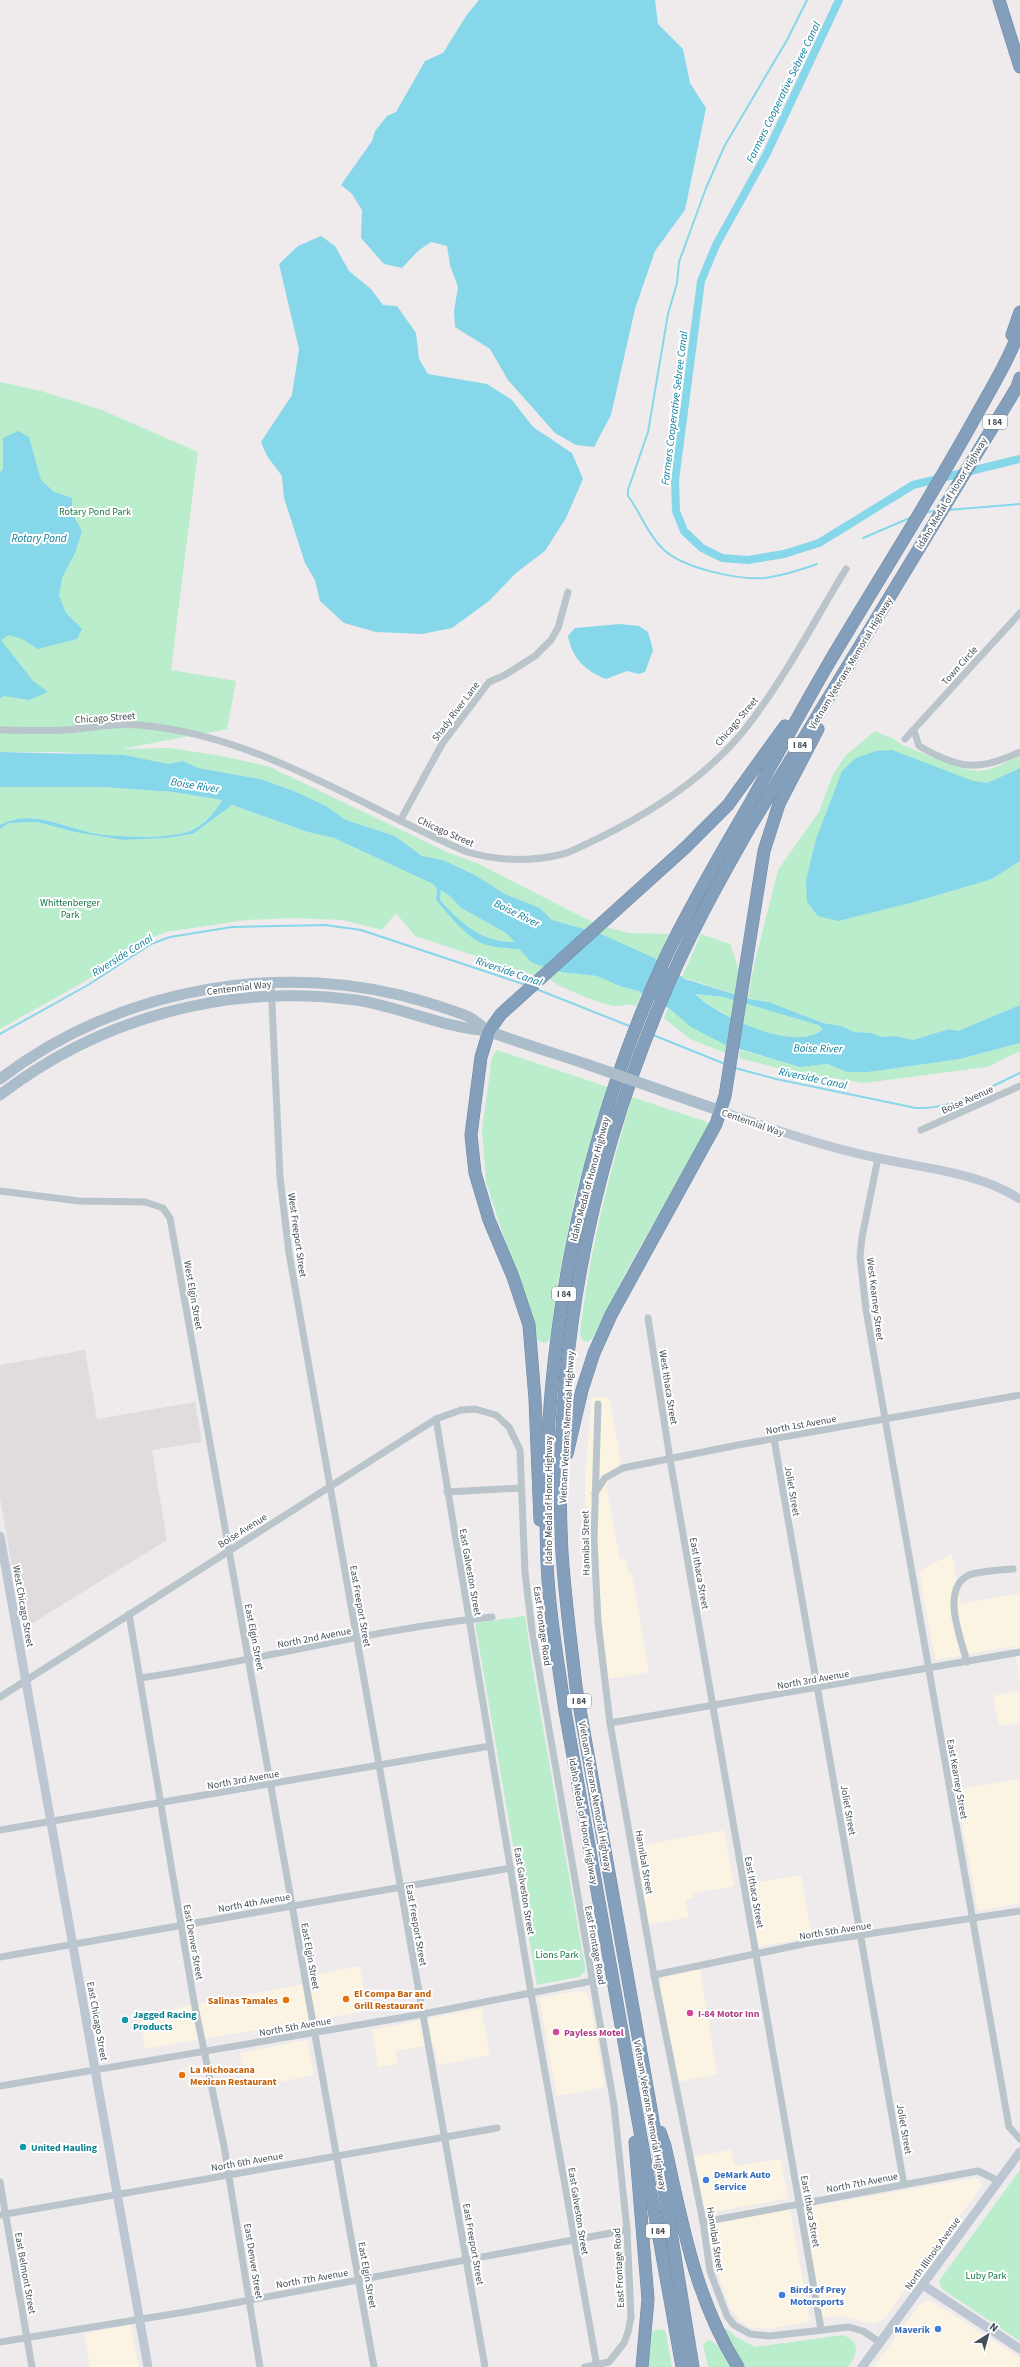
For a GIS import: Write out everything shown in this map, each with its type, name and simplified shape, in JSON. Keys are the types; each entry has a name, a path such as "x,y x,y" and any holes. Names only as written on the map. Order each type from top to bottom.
{"highway":[{"path":"999,0 1020,67"},
{"path":"995,380 1020,312"},
{"name":"I 84","path":"995,380 1012,352 1020,329"},
{"name":"Idaho Medal of Honor Highway","path":"906,567 1016,387 1020,378"},
{"name":"Idaho Medal of Honor Highway","path":"890,561 952,458 995,380"},
{"name":"Vietnam Veterans Memorial Highway","path":"685,919 717,858 890,561"},
{"name":"Vietnam Veterans Memorial Highway","path":"689,2366 651,2109 576,1687 562,1552 562,1472 570,1337 585,1244 600,1176 645,1040 676,966 697,924 750,827 906,567"},
{"path":"562,1472 582,1390 594,1353 611,1314 716,1124 721,1111 749,950 764,851 779,804 864,639"},
{"path":"547,1562 540,1528 535,1399 529,1325 513,1276 490,1220 475,1173 471,1135 481,1057 489,1031 513,1003 686,847 728,805 824,672"},
{"name":"Idaho Medal of Honor Highway","path":"633,2095 565,1711 554,1637 547,1562 548,1441 551,1384 572,1244 586,1182 608,1107 633,1036 685,919"},
{"path":"633,2095 648,2299 642,2367"},
{"name":"Vietnam Veterans Memorial Highway","path":"633,2095 689,2366"},
{"path":"651,2109 665,2146 695,2274 717,2330 738,2367"}],"main road":[{"name":"Centennial Way","path":"0,1078 45,1048 83,1028 122,1012 168,998 211,989 271,982 332,984 392,994 428,1003 468,1017 489,1031"},
{"name":"Centennial Way","path":"0,1095 50,1060 87,1040 126,1024 179,1008 215,1002 271,996 305,995 357,1000 425,1016 465,1029 489,1031 721,1111"}],"street":[{"name":"Chicago Street","path":"0,730 62,730 138,724 197,734 229,742 288,766 467,852 490,858 508,860 535,859 564,854 631,822 678,793 702,773 755,717 846,569"},
{"name":"Shady River Lane","path":"400,821 442,744 489,682 505,675 535,656 551,640 558,628 568,592"},
{"name":"Town Circle","path":"905,739 1020,613"},
{"path":"914,730 919,746 966,766 978,767 991,764 1020,752"},
{"name":"West Freeport Street","path":"271,982 283,1204 289,1253 330,1487"},
{"name":"Boise Avenue","path":"921,1130 1020,1086"},
{"name":"Centennial Way","path":"721,1111 797,1137 878,1158 985,1181 1020,1199"},
{"name":"West Kearney Street","path":"878,1158 862,1237 860,1257 866,1310 885,1419"},
{"name":"West Elgin Street","path":"0,1191 79,1201 145,1202 163,1208 170,1218 230,1549"},
{"name":"West Ithaca Street","path":"648,1318 670,1459"},
{"name":"North 1st Avenue","path":"595,1493 605,1478 623,1468 774,1439 1020,1395"},
{"name":"Hannibal Street","path":"598,1404 594,1540 598,1622 610,1723 654,1974 703,2222 710,2271 727,2316 741,2330 760,2337 821,2329"},
{"name":"Boise Avenue","path":"0,1697 436,1419 461,1410 475,1409 496,1415 502,1420"},
{"name":"East Galveston Street","path":"436,1419 511,1868 530,1993 596,2366"},
{"name":"East Kearney Street","path":"885,1419 1009,2127 1020,2139"},
{"name":"East Frontage Road","path":"502,1420 509,1427 520,1450 525,1573 532,1630 614,2105 627,2230 631,2317 624,2343 609,2362 596,2366"},
{"name":"Joliet Street","path":"774,1439 904,2185"},
{"name":"East Ithaca Street","path":"670,1459 821,2329"},
{"name":"East Freeport Street","path":"330,1487 485,2367"},
{"path":"447,1492 521,1488"},
{"name":"West Chicago Street","path":"0,1536 26,1680"},
{"name":"East Elgin Street","path":"230,1549 374,2367"},
{"path":"967,1662 953,1602 955,1589 968,1575 1013,1569"},
{"name":"East Denver Street","path":"129,1614 181,1925 229,2175 260,2367"},
{"name":"North 2nd Avenue","path":"140,1678 249,1660 470,1619 492,1617"},
{"name":"North 3rd Avenue","path":"610,1723 929,1669 1020,1652"},
{"name":"East Chicago Street","path":"26,1680 148,2367"},
{"name":"North 3rd Avenue","path":"0,1830 490,1746"},
{"name":"North 4th Avenue","path":"0,1957 511,1868"},
{"name":"North 5th Avenue","path":"654,1974 756,1954 1020,1911"},
{"name":"North 5th Avenue","path":"0,2086 315,2033 592,1982"},
{"name":"North 6th Avenue","path":"3,2214 444,2136 497,2128"},
{"name":"North Illinois Avenue","path":"862,2367 1020,2152"},
{"name":"North 7th Avenue","path":"703,2222 978,2171 998,2181"},
{"name":"East Belmont Street","path":"0,2182 3,2214 32,2367"},
{"name":"North 7th Avenue","path":"0,2342 359,2280 627,2230"},
{"path":"923,2285 1020,2350"},
{"path":"821,2329 849,2327 863,2331 881,2343"},
{"path":"585,2367 596,2366"}],"shaded area":[{"path":"85,1350 97,1419 195,1402 202,1442 152,1450 167,1540 23,1629 0,1498 0,1365"},
{"path":"592,1397 609,1397 621,1461 606,1486 620,1559 626,1558 629,1574 632,1574 649,1672 607,1679 601,1614 596,1514 585,1505 585,1475"},
{"path":"952,1554 961,1604 1020,1593 1020,1684 1014,1646 935,1660 919,1571"},
{"path":"1020,1691 1020,1722 999,1726 993,1696"},
{"path":"1020,1779 1020,1903 978,1911 956,1790"},
{"path":"724,1830 734,1886 693,1894 693,1898 685,1899 689,1917 648,1925 634,1847"},
{"path":"801,1875 812,1937 757,1947 746,1884"},
{"path":"360,1966 367,2011 145,2049 139,2015 310,1983 309,1976"},
{"path":"700,1969 717,2074 678,2082 659,1985 663,1977 668,1975"},
{"path":"578,1991 586,1993 590,1999 605,2087 557,2096 539,1998"},
{"path":"481,2008 490,2055 438,2065 434,2044 396,2051 398,2064 378,2067 372,2030"},
{"path":"307,2040 314,2075 247,2088 240,2053"},
{"path":"731,2150 735,2166 781,2159 788,2198 719,2211 708,2210 703,2207 692,2157"},
{"path":"974,2178 980,2179 981,2187 884,2319 872,2324 843,2316 821,2318 804,2208"},
{"path":"790,2209 810,2321 768,2329 749,2327 740,2321 729,2305 714,2263 707,2234 708,2228 715,2222"},
{"path":"927,2300 933,2302 1020,2358 1020,2367 874,2367 920,2304"},
{"path":"131,2325 138,2367 90,2367 85,2333"}],"green space":[{"name":"Rotary Pond Park","path":"0,382 41,391 102,410 198,452 171,670 236,681 227,729 121,749 170,748 222,756 270,767 449,853 479,864 594,923 586,930 552,920 540,908 505,894 475,875 443,860 422,856 395,836 346,820 326,806 294,791 260,779 198,768 183,761 168,764 63,752 0,752"},
{"path":"875,731 894,739 902,745 951,765 971,770 979,771 989,769 1020,756 1020,768 987,783 842,772 816,839 806,880 918,901 992,879 1020,861 1020,1005 958,1031 949,1029 913,1040 895,1036 881,1037 872,1033 854,1032 841,1026 823,1023 769,1002 748,998 754,965 778,870 819,812 833,774 846,755"},
{"path":"0,787 102,787 173,792 222,800 205,821 192,830 183,833 143,837 114,836 92,833 46,820 12,820 0,825"},
{"name":"Whittenberger Park","path":"232,805 308,832 334,838 433,884 437,889 436,900 467,933 486,945 519,949 531,962 547,967 537,976 415,936 396,913 382,930 343,920 293,918 246,920 166,932 149,939 87,980 0,1029 0,829 9,823 37,822 75,832 123,840 167,838 193,834"},
{"path":"441,889 461,908 506,933 516,942 493,939 464,924 440,900"},
{"path":"605,927 629,933 669,934 657,960 598,933"},
{"path":"701,934 730,944 741,976 738,995 682,977"},
{"path":"557,971 597,976 642,993 636,1006 609,1005 571,991 549,979"},
{"path":"695,994 723,997 818,1025 823,1029 810,1036 794,1037 776,1035 758,1029 721,1012"},
{"path":"668,1008 730,1046 728,1054 690,1039 664,1018"},
{"path":"1020,1043 1020,1051 987,1067 864,1083 793,1072 739,1058 740,1050 800,1067 826,1064 847,1072 868,1072 960,1059"},
{"path":"497,1050 608,1087 575,1196 558,1282 552,1332 549,1340 544,1343 538,1341 486,1182 482,1130 492,1057"},
{"path":"632,1097 710,1123 627,1270 592,1339 587,1342 583,1341 580,1334 594,1244 615,1156"},
{"name":"Lions Park","path":"525,1616 532,1665 585,1967 585,1971 579,1977 537,1985 475,1623"},
{"name":"Luby Park","path":"1020,2170 1020,2341 942,2289 939,2281"},
{"path":"726,2328 736,2337 755,2347 843,2335 853,2341 856,2353 848,2367 743,2367 723,2331"},
{"path":"656,2329 664,2330 666,2334 672,2367 648,2367 652,2333"},
{"path":"709,2340 717,2345 730,2367 708,2367 703,2344"}],"water":[{"path":"479,0 655,0 658,24 683,49 690,83 706,108 685,210 655,251 635,309 611,415 594,447 576,445 555,433 508,380 490,349 455,327 454,311 458,287 450,265 447,246 431,242 418,251 402,268 384,264 361,238 362,210 352,194 341,185 372,141 375,131 387,116 396,112 425,61 443,53 466,16"},
{"path":"321,236 335,246 349,271 371,289 383,305 397,306 416,333 419,359 428,374 487,384 512,400 533,427 572,453 583,479 566,518 545,551 516,573 489,601 452,628 422,634 376,632 344,623 320,601 315,580 305,563 284,498 282,476 267,456 261,442 292,395 299,349 279,264 298,246"},
{"name":"Rotary Pond","path":"18,431 29,437 41,480 54,492 72,498 72,513 82,531 75,553 62,578 59,596 66,613 82,629 77,639 38,649 22,639 9,635 1,640 33,681 48,692 29,700 4,696 0,698 0,472 3,469 3,438"},
{"path":"620,624 639,626 648,632 653,650 645,672 639,674 627,671 606,679 592,672 581,663 573,651 568,636 575,628"},
{"path":"892,750 973,781 987,783 1020,768 1020,861 992,879 918,901 838,921 818,916 807,902 806,880 816,839 842,771 856,758 876,751"},
{"name":"Boise River","path":"0,752 124,755 168,764 183,761 198,768 260,779 294,791 326,806 346,820 395,836 422,856 443,860 475,875 505,894 540,908 552,920 601,934 654,958 685,979 750,999 769,1002 823,1023 841,1026 854,1032 872,1033 881,1037 895,1036 913,1040 949,1029 958,1031 1020,1005 1020,1043 960,1059 868,1072 847,1072 827,1064 800,1067 726,1045 691,1027 670,1009 638,991 620,986 597,976 561,972 539,965 531,962 519,949 495,947 480,942 466,933 436,900 437,889 433,884 334,838 308,832 232,805 193,834 167,838 123,840 75,832 37,822 9,823 0,829 0,825 12,820 34,819 46,820 92,833 143,837 171,835 192,830 201,825 213,813 222,800 173,792 102,787 0,787","holes":["441,890 450,896 461,908 506,933 515,942 493,939 482,935 464,924 440,900","695,994 723,997 818,1025 823,1029 811,1036 795,1037 777,1035 738,1021 706,1003"]}],"waterway":[{"path":"807,0 787,40 725,145 706,188 679,262 677,283 668,314 648,432 628,490 628,496 657,543 672,556 696,567 726,575 764,578 798,571 817,564"},
{"name":"Farmers Cooperative Sebree Canal","path":"839,0 766,155 716,245 701,281 675,480 676,511 684,531 702,548 722,558 748,560 784,554 819,543 913,485 1020,459"},
{"path":"947,510 1020,504"},
{"path":"926,512 937,511"},
{"path":"863,538 912,517"},
{"name":"Riverside Canal","path":"0,1034 88,985 151,944 170,937 232,927 325,925 361,930 526,985"},
{"name":"Riverside Canal","path":"536,989 632,1027"},
{"name":"Riverside Canal","path":"653,1035 725,1064"},
{"name":"Riverside Canal","path":"735,1068 776,1079 916,1108 930,1108 956,1102 970,1097 1020,1073"}],"place":[{"name":"El Compa Bar and Grill Restaurant","path":"346,1999"},
{"name":"Salinas Tamales","path":"286,2000"},
{"name":"I-84 Motor Inn","path":"690,2013"},
{"name":"Jagged Racing Products","path":"125,2020"},
{"name":"Payless Motel","path":"556,2032"},
{"name":"La Michoacana Mexican Restaurant","path":"182,2075"},
{"name":"United Hauling","path":"23,2147"},
{"name":"DeMark Auto Service","path":"706,2180"},
{"name":"Birds of Prey Motorsports","path":"782,2295"},
{"name":"Maverik","path":"938,2329"}]}
